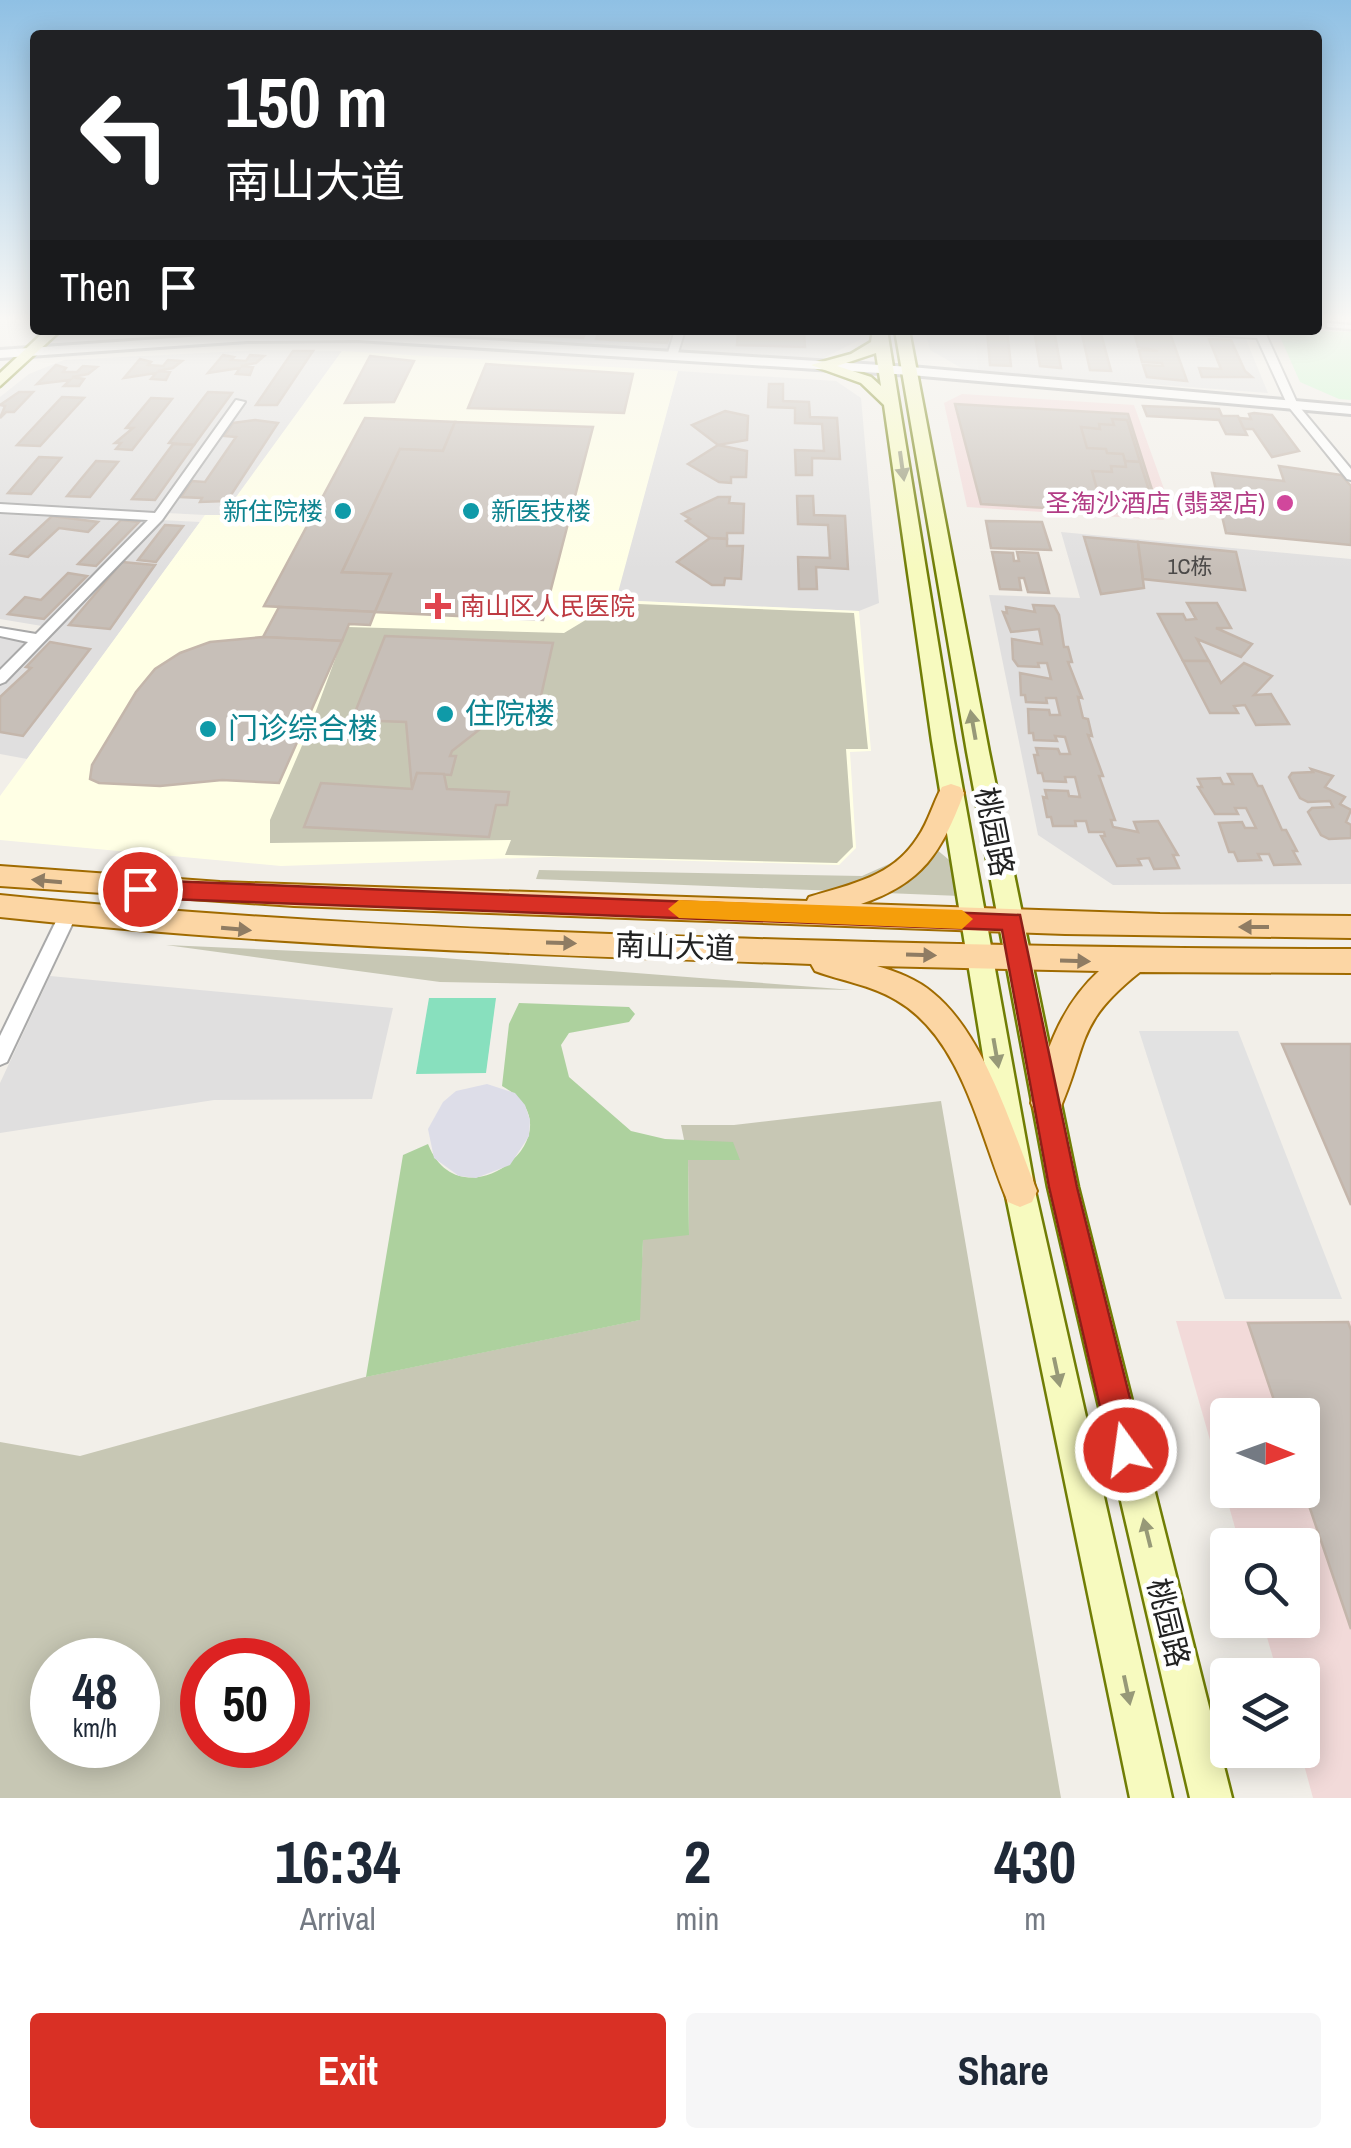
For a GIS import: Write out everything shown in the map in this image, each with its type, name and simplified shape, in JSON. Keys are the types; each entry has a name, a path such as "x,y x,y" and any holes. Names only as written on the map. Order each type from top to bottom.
{"main road":[{"path":"891,402 894,405"},
{"name":"桃园路","path":"893,402 951,793 1020,1191 1151,1798"},
{"name":"桃园路","path":"917,402 1063,1187 1210,1798"},
{"path":"774,913 852,897 907,873 924,856 951,793"},
{"name":"南山大道","path":"0,876 250,896 1182,928 1351,927"},
{"name":"南山大道","path":"0,906 253,930 1131,962 1351,961"},
{"path":"775,951 868,975 896,985 926,1004 954,1037 1020,1191"},
{"path":"1047,1103 1081,1006 1096,987 1131,962"}],"street":[{"path":"0,679 158,516 240,402"},
{"path":"1249,402 1351,410"},
{"path":"1290,402 1351,476"},
{"path":"0,508 158,516"},
{"path":"0,632 39,639"},
{"path":"0,1056 68,914"}],"shaded area":[{"path":"0,402 305,402 223,516 0,504"},
{"name":"南山区人民医院","path":"305,402 670,402 616,600 859,611 871,751 850,752 856,848 839,865 551,857 281,866 0,840 0,796 205,515 223,515"},
{"path":"669,402 861,402 879,603 859,611 615,600"},
{"path":"944,403 1134,405 1173,514 1163,520 967,507"},
{"path":"0,512 200,522 27,759 0,754 0,636 41,643 54,628 0,619"},
{"path":"1061,532 1351,559 1351,884 1113,885 1038,835 989,595 1080,598"},
{"path":"614,603 854,613 868,749 846,749 853,847 837,863 505,855 511,840 270,843 270,820 347,627 564,633"},
{"path":"918,834 954,864 960,896 536,879 539,870 862,876 898,860"},
{"path":"166,945 431,957 853,990 440,982"},
{"path":"50,976 393,1008 372,1099 214,1100 0,1133 0,1083"},
{"path":"1139,1031 1238,1031 1342,1299 1225,1299"},
{"path":"487,1084 515,1093 525,1105 530,1120 529,1136 510,1165 476,1178 459,1176 434,1158 428,1129 443,1102 456,1091"},
{"path":"941,1101 1061,1798 0,1798 0,1442 80,1456 365,1377 639,1320 643,1239 689,1234 688,1159 681,1125 734,1125"},
{"path":"1176,1321 1351,1321 1351,1798 1313,1798 1305,1768 1320,1768 1320,1658 1273,1658 1267,1638 1320,1638 1320,1528 1235,1528 1229,1508 1320,1508 1320,1398 1210,1398 1210,1440"}],"green space":[{"path":"429,998 496,998 486,1073 416,1074"},
{"path":"519,1003 629,1007 635,1014 629,1022 569,1033 561,1045 569,1077 631,1131 665,1139 733,1142 740,1160 688,1160 689,1235 643,1240 640,1320 366,1377 403,1155 428,1144 444,1168 465,1177 488,1175 508,1164 524,1147 530,1126 524,1105 502,1086 509,1024"}],"building":[{"path":"24,402 0,418 5,406 0,405"},
{"path":"57,402 80,402 40,446 17,445"},
{"path":"148,402 170,402 132,450 116,449 121,443 115,443 133,428 126,428"},
{"path":"200,402 225,402 194,445 169,443"},
{"path":"258,402 279,402 277,405 256,405"},
{"path":"470,402 627,402 624,413 468,408"},
{"path":"768,402 809,402 810,417 837,418 840,459 812,458 812,475 796,475 795,450 824,451 822,424 795,423 795,408 768,407"},
{"path":"955,404 1128,414 1160,515 981,504"},
{"path":"1143,406 1219,409 1222,416 1238,416 1247,435 1226,434 1219,420 1147,416"},
{"path":"725,411 748,416 747,440 718,445 692,425"},
{"path":"1249,414 1272,415 1299,451 1272,457 1253,429 1244,429 1239,418 1251,419"},
{"name":"新住院楼","path":"365,418 455,422 443,451 400,449 342,572 391,574 375,612 264,606"},
{"path":"1112,419 1127,420 1140,462 1125,461 1123,454 1107,453 1106,449 1087,448 1081,427 1100,429 1099,424 1114,425"},
{"name":"新医技楼","path":"455,422 593,427 543,620 375,612 391,574 342,572 400,449 443,451"},
{"path":"233,423 278,423 227,501 200,502 202,498 181,497 192,481 205,482 236,437 224,436"},
{"path":"173,444 194,445 155,500 132,499"},
{"path":"718,445 747,451 746,477 731,477 731,483 719,482 688,464"},
{"path":"39,457 61,458 31,494 8,493"},
{"path":"96,461 118,462 90,497 67,496"},
{"path":"1125,461 1140,462 1155,509 1138,508 1136,500 1098,493 1092,471 1112,472 1111,466 1126,467"},
{"name":"圣淘沙酒店 (翡翠店)","path":"1279,466 1341,475 1351,486 1351,545 1226,533 1212,473 1284,481"},
{"path":"797,496 813,496 814,515 845,516 848,569 816,567 817,589 799,589 798,557 830,558 828,525 798,524"},
{"path":"718,497 730,497 729,503 744,504 743,533 727,533 727,539 710,538 686,521 690,519 682,514"},
{"path":"52,516 98,522 88,532 59,528 28,557 11,554"},
{"path":"121,520 139,522 96,566 78,564"},
{"path":"986,521 1042,522 1051,550 991,548"},
{"path":"165,525 183,526 156,562 138,560"},
{"path":"1084,537 1138,542 1144,588 1101,594"},
{"path":"710,538 727,539 727,546 743,546 741,579 725,578 724,585 712,585 677,562"},
{"path":"1138,542 1236,552 1245,590 1143,579"},
{"path":"992,552 1013,553 1014,561 1019,561 1017,552 1038,553 1049,593 1028,592 1024,578 1019,578 1021,590 1000,589"},
{"path":"122,562 155,565 110,629 69,625"},
{"path":"68,573 87,576 44,619 8,614 25,597 41,600"},
{"path":"1187,603 1217,603 1231,628 1216,628 1252,644 1241,657 1197,639 1209,661 1183,661 1158,614 1183,614 1186,620 1196,619"},
{"path":"1033,605 1054,606 1059,615 1064,647 1068,647 1072,662 1068,662 1082,698 1078,697 1083,718 1088,719 1092,736 1088,735 1115,820 1111,820 1113,827 1138,832 1134,822 1158,821 1178,855 1173,855 1179,868 1154,869 1149,858 1138,859 1141,865 1117,866 1101,836 1105,836 1104,832 1089,832 1086,821 1075,821 1076,826 1053,826 1051,817 1047,817 1045,790 1068,791 1069,796 1080,797 1075,777 1065,777 1066,782 1044,781 1042,773 1038,773 1036,748 1070,754 1065,737 1055,736 1057,741 1034,740 1033,733 1029,733 1028,709 1060,715 1056,698 1046,698 1047,703 1026,702 1025,695 1021,695 1020,673 1051,679 1047,663 1038,663 1039,667 1018,666 1013,659 1012,639 1042,644 1039,629 1011,632 1003,612 1007,613 1006,607 1035,612"},
{"path":"279,607 375,612 370,625 349,624 342,641 263,637"},
{"name":"住院楼","path":"385,636 553,643 536,718 505,720 480,729 452,751 450,756 456,756 451,775 417,773 412,789 406,722 352,720"},
{"name":"门诊综合楼","path":"263,637 342,641 279,783 222,780 160,786 99,783 90,779 92,765 136,692 155,669 180,653 210,642"},
{"path":"50,642 90,649 23,736 0,732 0,697 31,668 26,667"},
{"path":"1183,661 1209,661 1221,683 1244,663 1272,676 1254,695 1271,694 1289,724 1256,725 1245,705 1234,706 1238,713 1210,713"},
{"path":"1311,769 1333,776 1325,787 1345,797 1340,804 1351,810 1346,822 1351,825 1351,838 1329,839 1321,835 1308,812 1312,808 1333,807 1330,801 1308,802 1300,798 1289,777 1292,773 1313,772"},
{"path":"417,773 444,774 447,789 509,792 507,805 496,805 489,837 304,827 321,783 412,789"},
{"path":"1228,774 1252,774 1258,786 1262,786 1300,864 1274,865 1269,854 1258,854 1261,860 1238,861 1234,852 1229,852 1219,823 1242,822 1245,828 1256,828 1246,808 1235,808 1238,814 1215,814 1198,787 1202,787 1198,779 1220,778 1223,784 1233,784"},
{"path":"1282,1044 1351,1044 1351,1205"},
{"path":"1348,1322 1351,1330 1351,1629 1320,1528 1317,1528 1310,1508 1320,1508 1320,1398 1273,1398 1248,1323"}],"slow traffic":[{"path":"679,909 962,919"}],"place":[{"name":"圣淘沙酒店 (翡翠店)","path":"1285,503"},
{"name":"新住院楼","path":"343,511"},
{"name":"新医技楼","path":"471,511"},
{"name":"南山区人民医院","path":"438,606"},
{"name":"住院楼","path":"445,714"},
{"name":"门诊综合楼","path":"208,729"}],"route":[{"path":"140,889 1012,921 1063,1187 1126,1450"}]}
